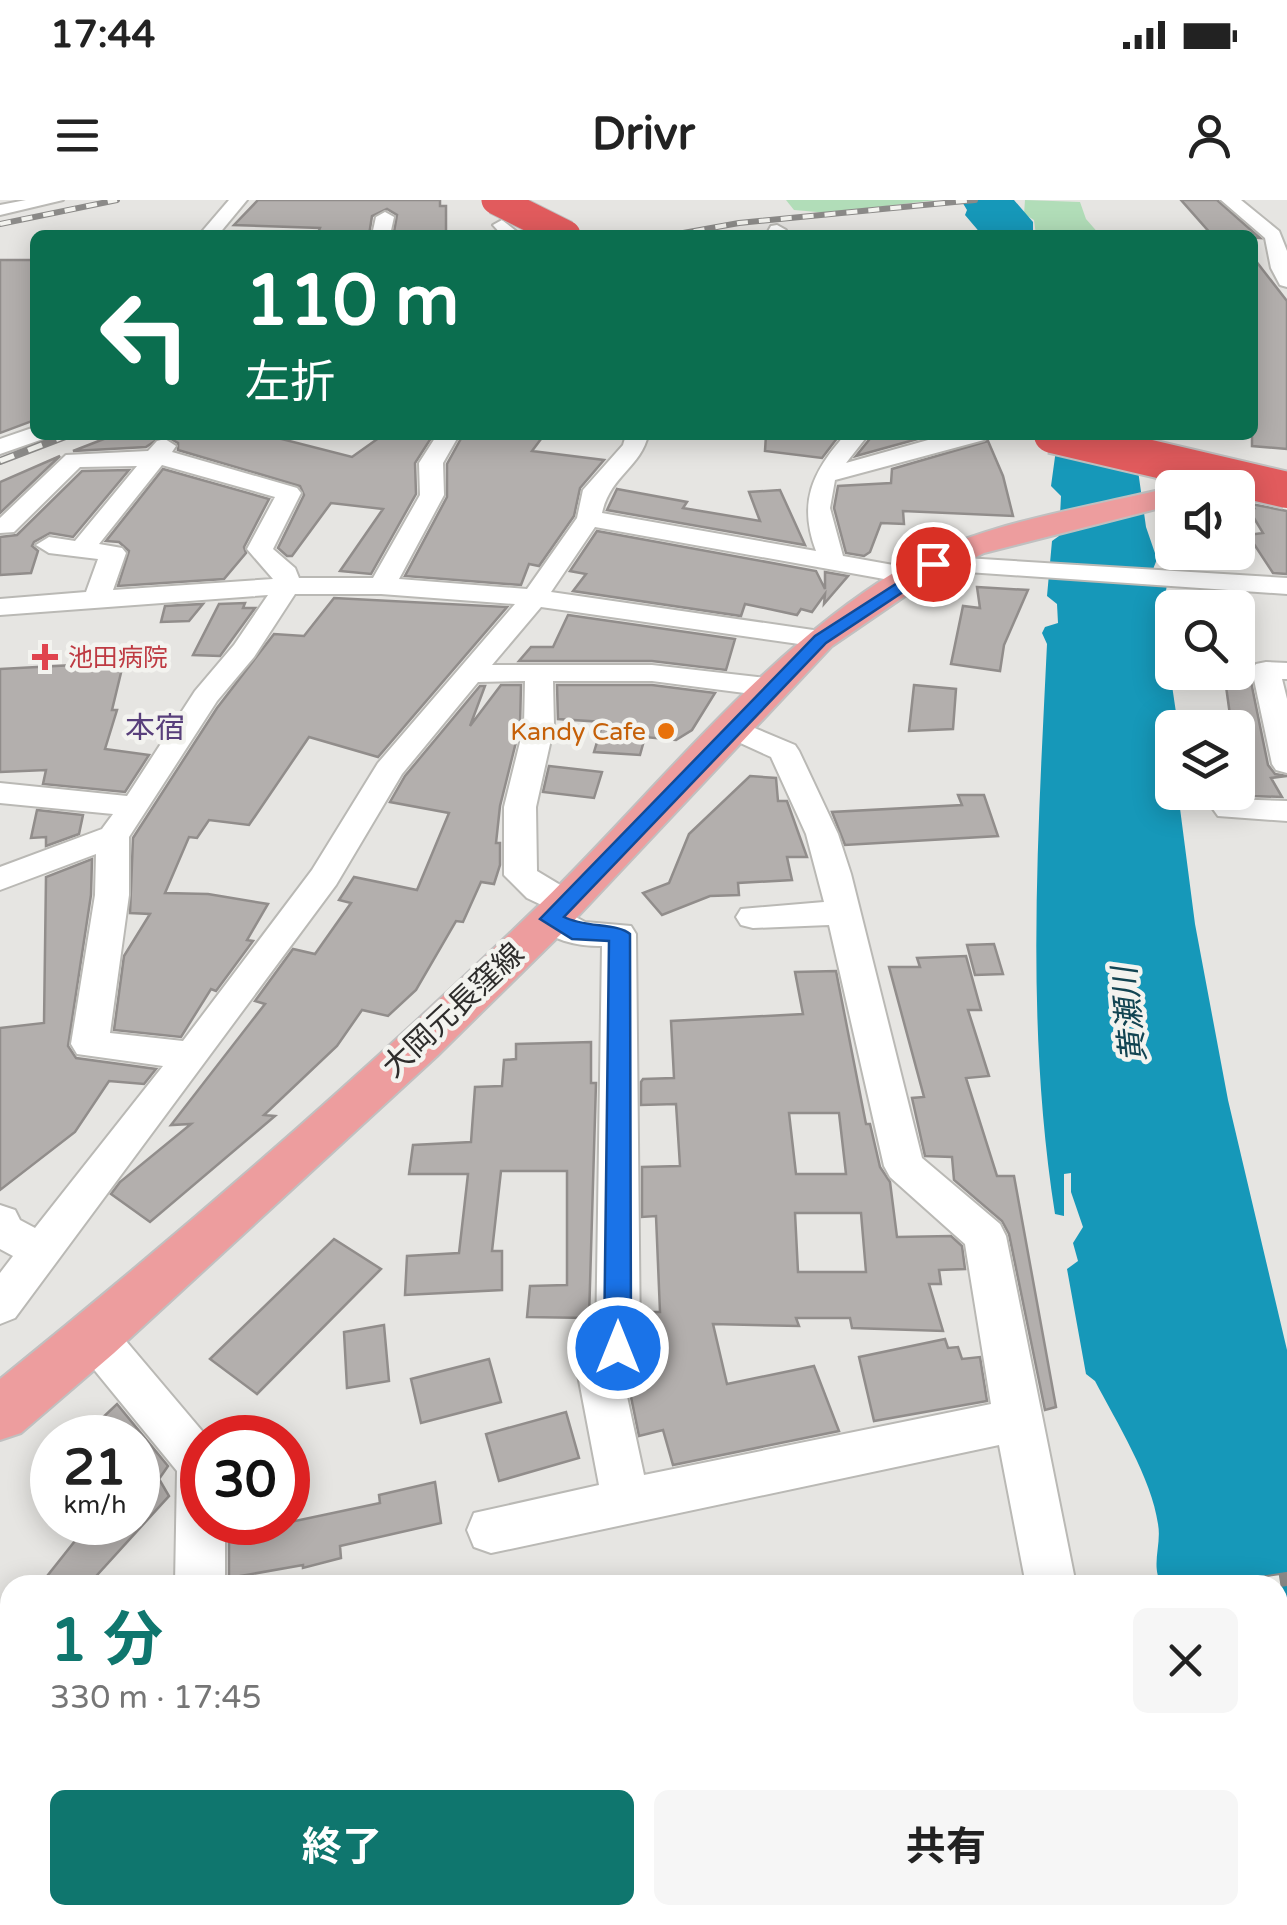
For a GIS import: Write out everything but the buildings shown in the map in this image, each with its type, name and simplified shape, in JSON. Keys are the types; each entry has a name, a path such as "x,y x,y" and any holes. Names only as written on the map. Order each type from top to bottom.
{"highway":[{"path":"466,200 532,215"},
{"path":"503,220 545,230"},
{"path":"1073,440 1287,490"},
{"path":"1132,440 1287,473"}],"main road":[{"path":"1255,479 1287,473"},
{"name":"大岡元長窪線","path":"0,1414 94,1336 420,1044 558,911 820,639 922,570 973,546 1037,548 1155,503"}],"street":[{"path":"0,210 54,200"},
{"path":"212,230 238,200"},
{"path":"510,200 566,230"},
{"path":"1230,200 1277,243 1284,272"},
{"path":"1257,222 1287,220"},
{"path":"0,448 30,436"},
{"path":"82,549 163,446 179,440"},
{"path":"382,586 432,495 431,463 445,440"},
{"path":"0,1304 11,1234 192,1056 324,877 389,770 533,599 589,518 594,490 634,447 636,440"},
{"path":"833,563 816,509 817,494 827,472 853,440"},
{"path":"827,472 860,469 947,440"},
{"path":"0,879 113,836 136,806 205,696 255,637 287,588 286,574 268,561 260,549 289,493 189,461 74,460 5,526"},
{"path":"589,518 833,563 922,570"},
{"path":"49,545 112,553 96,600"},
{"path":"1037,548 1185,580 1287,586"},
{"path":"0,607 287,588 382,586 533,599 820,639"},
{"path":"1287,670 1266,670 1287,764"},
{"path":"539,672 539,726 520,807 521,875 580,934 619,934 618,1348 600,1375 626,1503"},
{"path":"470,674 652,673 774,688"},
{"path":"735,730 784,750 822,834 904,1166 986,1236 1017,1420 1049,1575"},
{"path":"0,793 136,806"},
{"path":"1229,810 1287,811"},
{"path":"113,836 112,895 90,1044 192,1056"},
{"path":"753,917 843,913"},
{"path":"94,1336 201,1464 200,1575"},
{"path":"491,1530 1017,1420"}],"green space":[{"path":"786,200 936,200 829,213 794,210"},
{"path":"1025,200 1080,202 1086,219 1096,230 1035,230 1034,220 1024,214"}],"water":[{"path":"961,200 1014,200 1033,222 1033,230 978,230 965,215 967,210"},
{"name":"黄瀬川","path":"1057,440 1134,440 1146,527 1155,553 1152,572 1167,585 1166,590 1155,590 1155,690 1173,690 1176,710 1155,710 1155,810 1180,810 1195,924 1228,1100 1287,1350 1287,1575 1158,1575 1159,1532 1149,1488 1095,1381 1086,1374 1067,1269 1078,1261 1073,1243 1083,1227 1071,1192 1071,1173 1064,1174 1064,1216 1055,1214 1040,1072 1037,1000 1040,786 1047,644 1042,633 1045,627 1058,623 1057,604 1047,596 1052,541 1059,536 1061,496 1051,486"}],"railway":[{"path":"0,224 117,200"},
{"path":"700,230 975,200"},
{"path":"0,461 55,440"}],"place":[{"name":"池田病院","path":"45,657"},
{"name":"Kandy Cafe","path":"666,731"}],"district":[{"name":"本宿","path":"155,728"}],"route":[{"path":"618,1348 619,934 580,934 551,919 820,639 933,564"}]}
